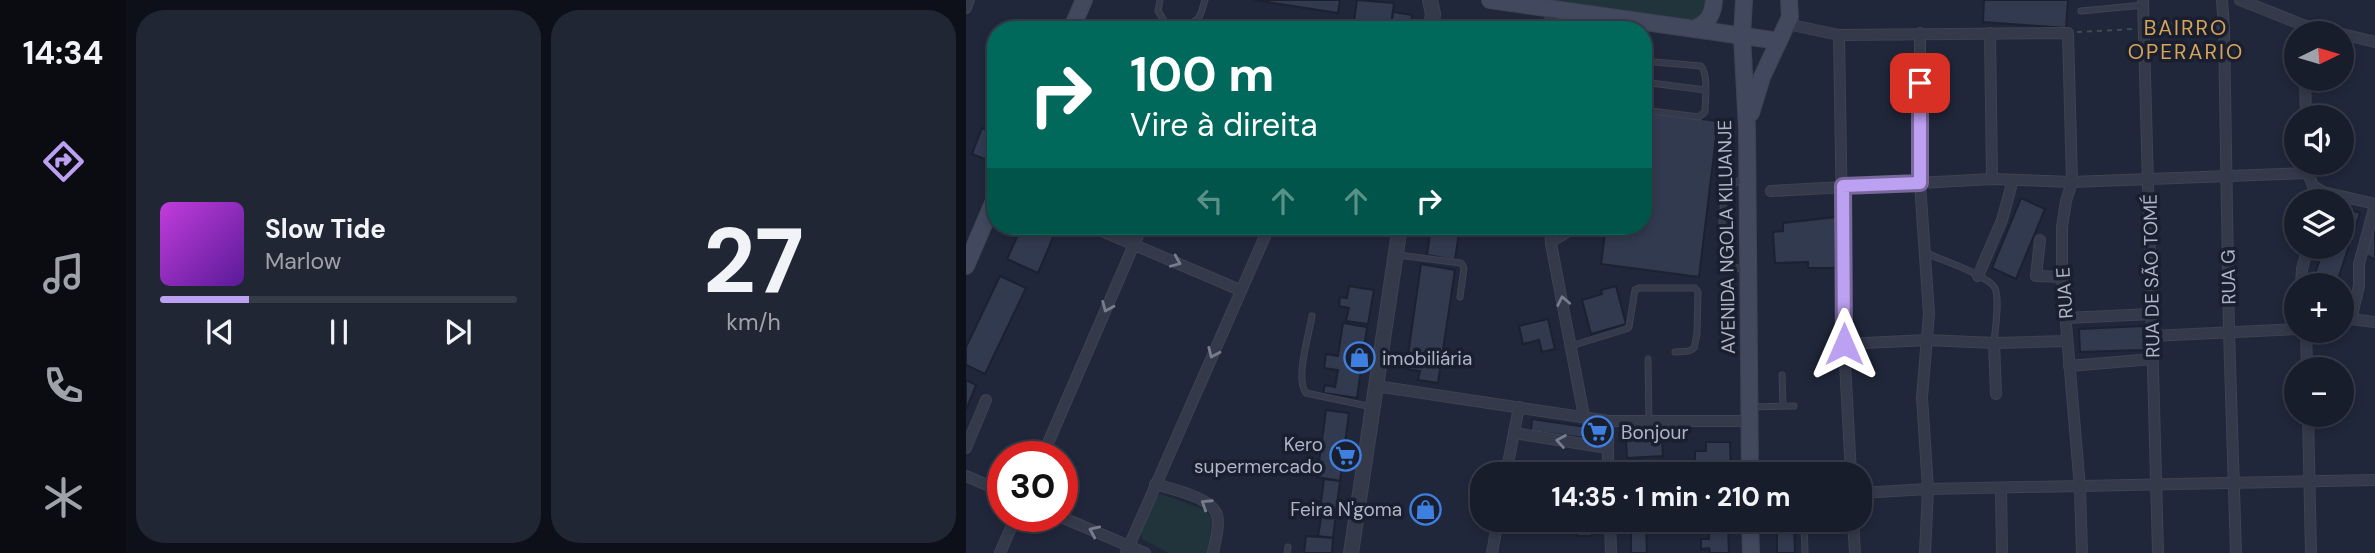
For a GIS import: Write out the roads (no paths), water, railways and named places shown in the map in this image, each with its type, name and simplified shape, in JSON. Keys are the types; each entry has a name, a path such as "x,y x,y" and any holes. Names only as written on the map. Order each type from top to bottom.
{"main road":[{"path":"1075,21 1084,0"},
{"path":"1076,21 1090,0"},
{"path":"1490,0 1618,21"},
{"path":"1694,29 1708,21 1712,15 1714,0"},
{"name":"AVENIDA NGOLA KILUANJE","path":"1744,0 1742,36 1748,174 1750,462"},
{"path":"1747,129 1762,77 1787,24 1791,10 1789,0"},
{"path":"1652,25 1779,41"},
{"path":"966,266 971,241 987,212"},
{"path":"1750,532 1751,553"}],"street":[{"path":"966,8 969,0"},
{"path":"1431,7 1443,0"},
{"name":"RUA G","path":"2222,0 2236,553"},
{"path":"2240,0 2286,21"},
{"name":"RUA DE SÃO TOMÉ","path":"2144,3 2158,553"},
{"path":"1550,21 1552,9"},
{"path":"1787,24 1839,35 1990,33 1992,179"},
{"path":"2146,28 2224,29"},
{"path":"1920,33 1920,183 1929,314 1922,397 1928,489 1924,553"},
{"name":"RUA E","path":"1990,33 2068,33 2072,182 2066,201 2063,227 2062,277 2072,419 2080,488 2082,553"},
{"path":"1839,35 1844,344 1850,462"},
{"path":"2354,37 2375,42"},
{"path":"1771,191 1992,179 2072,182 2227,177 2284,171"},
{"path":"1978,276 2002,220 2013,180"},
{"path":"2354,201 2375,204 2360,257 2360,286 2354,301"},
{"path":"1112,235 1240,290"},
{"path":"1049,441 1138,235"},
{"path":"1127,550 1266,235"},
{"path":"1351,553 1398,235"},
{"path":"1550,235 1584,416"},
{"path":"2040,240 2036,276 2062,277"},
{"path":"2066,318 2151,314"},
{"path":"2354,321 2375,322"},
{"path":"2152,336 2284,329"},
{"path":"1844,344 1927,340 1994,344 2066,341"},
{"path":"1994,344 1996,394"},
{"path":"2069,366 2153,359"},
{"path":"1376,386 1608,421 1749,414"},
{"path":"966,448 986,400"},
{"path":"1509,462 1519,407"},
{"path":"1608,421 1608,462"},
{"path":"2308,427 2311,553"},
{"path":"1514,433 1608,448"},
{"path":"966,476 987,485"},
{"path":"1872,492 2375,480"},
{"path":"1155,484 1202,500 1213,508 1218,522 1213,553"},
{"path":"2001,488 2002,553"},
{"path":"1078,526 1127,550 1145,553"},
{"path":"1000,553 1009,532"},
{"path":"1492,553 1496,532"},
{"path":"1610,532 1611,553"},
{"path":"1854,532 1855,553"}],"lane":[{"path":"1160,0 1158,11 1163,21"},
{"path":"1194,21 1199,17 1205,0"},
{"path":"2081,11 2144,3"},
{"path":"1652,62 1701,66 1705,72 1705,112 1699,117 1652,111"},
{"path":"1652,83 1705,90"},
{"path":"1748,174 1726,190 1721,238 1727,262 1748,270"},
{"path":"1551,244 1564,235"},
{"path":"1926,253 1986,280 1994,288 1997,299 1994,344"},
{"path":"1395,255 1461,263 1464,268 1460,297"},
{"path":"1572,345 1626,329 1635,290 1639,288 1695,289 1698,292 1696,343 1689,351 1675,352"},
{"path":"1312,316 1301,380 1303,391 1374,407"},
{"path":"1648,359 1649,421"},
{"path":"1782,375 1783,406"},
{"path":"1749,414 1794,406"},
{"path":"1804,532 1805,553"}],"place":[{"name":"imobiliária","path":"1359,358"},
{"name":"Bonjour","path":"1598,432"},
{"name":"Kero supermercado","path":"1346,455"},
{"name":"Feira N'goma","path":"1425,509"}],"district":[{"name":"BAIRRO OPERARIO","path":"2186,40"}]}
